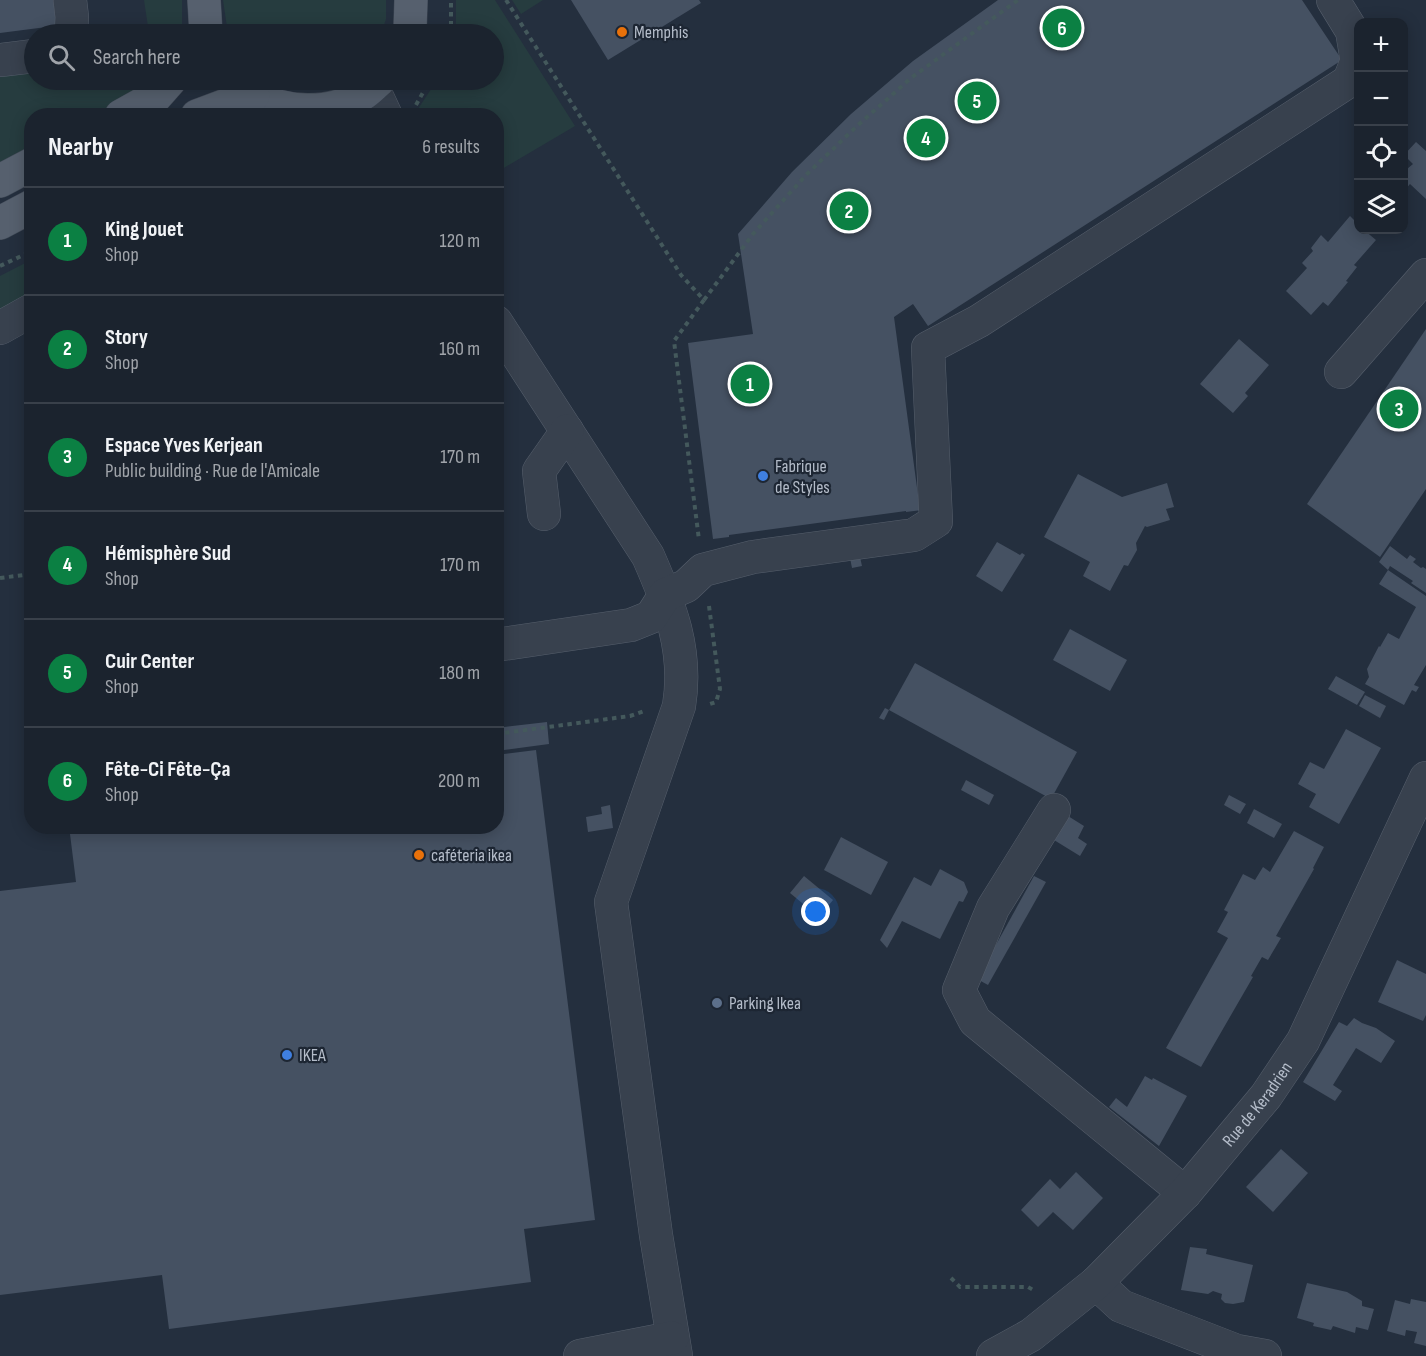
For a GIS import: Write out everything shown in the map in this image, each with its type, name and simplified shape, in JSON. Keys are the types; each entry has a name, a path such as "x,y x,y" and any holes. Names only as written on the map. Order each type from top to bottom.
{"main road":[{"path":"204,0 205,24"},
{"path":"410,24 411,0"},
{"path":"136,108 155,97 161,90"},
{"path":"210,108 239,90"},
{"path":"249,90 280,107 289,108"},
{"path":"344,108 367,90"},
{"path":"0,181 24,168"},
{"path":"0,223 24,210"}],"street":[{"path":"70,0 72,24"},
{"path":"504,644 632,625 651,617 666,595 686,586 703,570 753,557 914,535 936,521 928,348 979,321 1349,81 1357,61 1352,31 1333,0"},
{"path":"0,60 24,57"},
{"path":"380,90 393,108"},
{"path":"1341,372 1426,275"},
{"path":"0,328 24,314"},
{"path":"504,334 648,556 666,595 677,629 681,660 679,706 611,902 674,1347 580,1356"},
{"path":"544,514 539,471 567,431"},
{"name":"Rue de Keradrien","path":"993,1356 1031,1335 1096,1283 1185,1193 1266,1096 1303,1041 1426,778"},
{"path":"1054,810 993,908 958,990 975,1022 1185,1193"},
{"path":"1096,1283 1121,1306 1246,1354"}],"path":[{"path":"451,0 451,24"},
{"path":"506,0 584,126 681,275 704,300"},
{"path":"504,733 630,716 660,705 702,707 716,702 720,689 714,636 703,570 674,342 753,234 807,174 911,78 1018,0"},
{"path":"404,108 421,90"},
{"path":"0,266 24,255"},
{"path":"0,578 24,575"},
{"path":"951,1278 960,1287 1028,1287 1065,1308"}],"green space":[{"path":"144,0 182,0 182,24 148,24"},
{"path":"223,0 386,0 384,24 227,24"},
{"path":"456,0 495,0 575,126 504,168 504,108 419,108 430,90 504,90 504,24 456,24"},
{"path":"512,0 543,0 521,14"},
{"path":"24,63 24,90 139,90 109,108 24,108 24,156 0,168 0,66"},
{"path":"24,264 24,304 0,315 0,276"}],"building":[{"path":"0,0 59,0 62,24 24,24 24,30 0,33"},
{"name":"Memphis","path":"571,0 699,0 701,3 608,60"},
{"path":"998,0 1302,0 1342,60 928,326 913,304 894,317 918,495 920,494 922,510 713,539 688,343 753,334 738,234 792,172 851,114 913,61"},
{"path":"1416,142 1426,151 1426,199 1410,184 1408,186 1408,168 1413,164 1408,159 1408,151"},
{"path":"1350,216 1354,220 1354,234 1369,234 1376,240 1354,265 1357,267 1346,281 1348,282 1328,306 1323,302 1311,315 1286,291 1307,268 1302,263 1313,251 1311,248 1321,235 1328,242"},
{"path":"1426,329 1426,489 1380,557 1307,504"},
{"path":"1239,339 1269,365 1245,393 1248,396 1233,413 1200,384"},
{"path":"1078,474 1122,497 1167,483 1174,507 1166,509 1170,520 1145,526 1136,543 1137,550 1128,566 1124,565 1110,591 1083,576 1090,562 1044,537"},
{"path":"997,542 1020,555 1022,553 1025,555 1002,592 976,576"},
{"path":"1390,546 1407,559 1410,555 1416,559 1413,562 1426,569 1426,593 1411,583 1413,581 1390,566 1388,570 1379,562"},
{"path":"860,557 862,566 852,568 850,558"},
{"path":"1388,570 1426,596 1426,665 1414,685 1419,687 1416,692 1412,690 1404,705 1365,684 1369,677 1367,669 1379,646 1388,633 1399,639 1416,607 1379,584"},
{"path":"1070,629 1127,660 1110,691 1053,660"},
{"path":"915,663 1077,752 1051,799 889,710"},
{"path":"1336,676 1365,692 1357,705 1328,689"},
{"path":"1365,695 1386,706 1380,718 1359,706"},
{"path":"885,708 889,710 884,720 879,718"},
{"path":"547,722 549,744 504,750 504,727"},
{"path":"1346,729 1381,748 1339,824 1309,807 1316,794 1298,784 1310,762 1324,769"},
{"name":"IKEA","path":"536,750 595,1220 524,1229 531,1282 169,1329 162,1275 0,1295 0,891 76,882 70,834 504,834 504,754"},
{"path":"966,780 994,795 989,805 961,790"},
{"path":"1229,795 1246,804 1240,814 1224,805"},
{"path":"610,805 613,828 588,832 586,817 602,814 601,807"},
{"path":"1254,809 1282,824 1274,838 1247,823"},
{"path":"1068,816 1084,826 1078,838 1087,844 1080,856 1054,840"},
{"path":"1294,831 1324,847 1276,936 1281,938 1268,960 1262,957 1251,976 1253,977 1201,1067 1166,1048 1228,938 1217,932 1228,912 1224,910 1243,874 1255,880 1263,867 1270,872"},
{"path":"841,837 888,862 871,895 824,870"},
{"path":"940,869 964,882 968,892 963,902 959,901 940,939 902,921 887,948 880,940 914,877 931,886"},
{"path":"804,876 833,900 819,917 790,893"},
{"path":"1034,876 1046,882 988,985 977,979"},
{"path":"1397,960 1426,974 1426,1015 1423,1021 1378,1002"},
{"path":"1354,1018 1376,1028 1395,1041 1381,1063 1356,1048 1333,1085 1342,1091 1335,1101 1303,1082 1339,1022 1347,1026"},
{"path":"1145,1076 1187,1096 1159,1146 1109,1107 1116,1098 1127,1107"},
{"path":"1281,1149 1308,1173 1273,1212 1246,1187"},
{"path":"1076,1172 1103,1198 1073,1230 1053,1212 1038,1227 1021,1210 1050,1179 1060,1189"},
{"path":"1190,1247 1207,1249 1206,1254 1253,1265 1244,1302 1225,1303 1221,1299 1222,1294 1213,1291 1208,1294 1181,1290"},
{"path":"1307,1283 1347,1292 1362,1301 1362,1306 1374,1309 1368,1330 1356,1327 1355,1333 1333,1326 1331,1330 1313,1326 1314,1323 1297,1318"},
{"path":"1411,1299 1426,1302 1426,1346 1414,1343 1417,1332 1406,1330 1405,1336 1387,1331 1395,1300 1410,1304"}],"place":[{"name":"Fête-Ci Fête-Ça","path":"1062,28"},
{"name":"Memphis","path":"622,32"},
{"name":"Cuir Center","path":"977,101"},
{"name":"Hémisphère Sud","path":"926,138"},
{"name":"Story","path":"849,211"},
{"name":"King Jouet","path":"750,384"},
{"name":"Espace Yves Kerjean","path":"1399,409"},
{"name":"Fabrique de Styles","path":"763,476"},
{"name":"caféteria ikea","path":"419,855"},
{"name":"Parking Ikea","path":"717,1003"},
{"name":"IKEA","path":"287,1055"}]}
